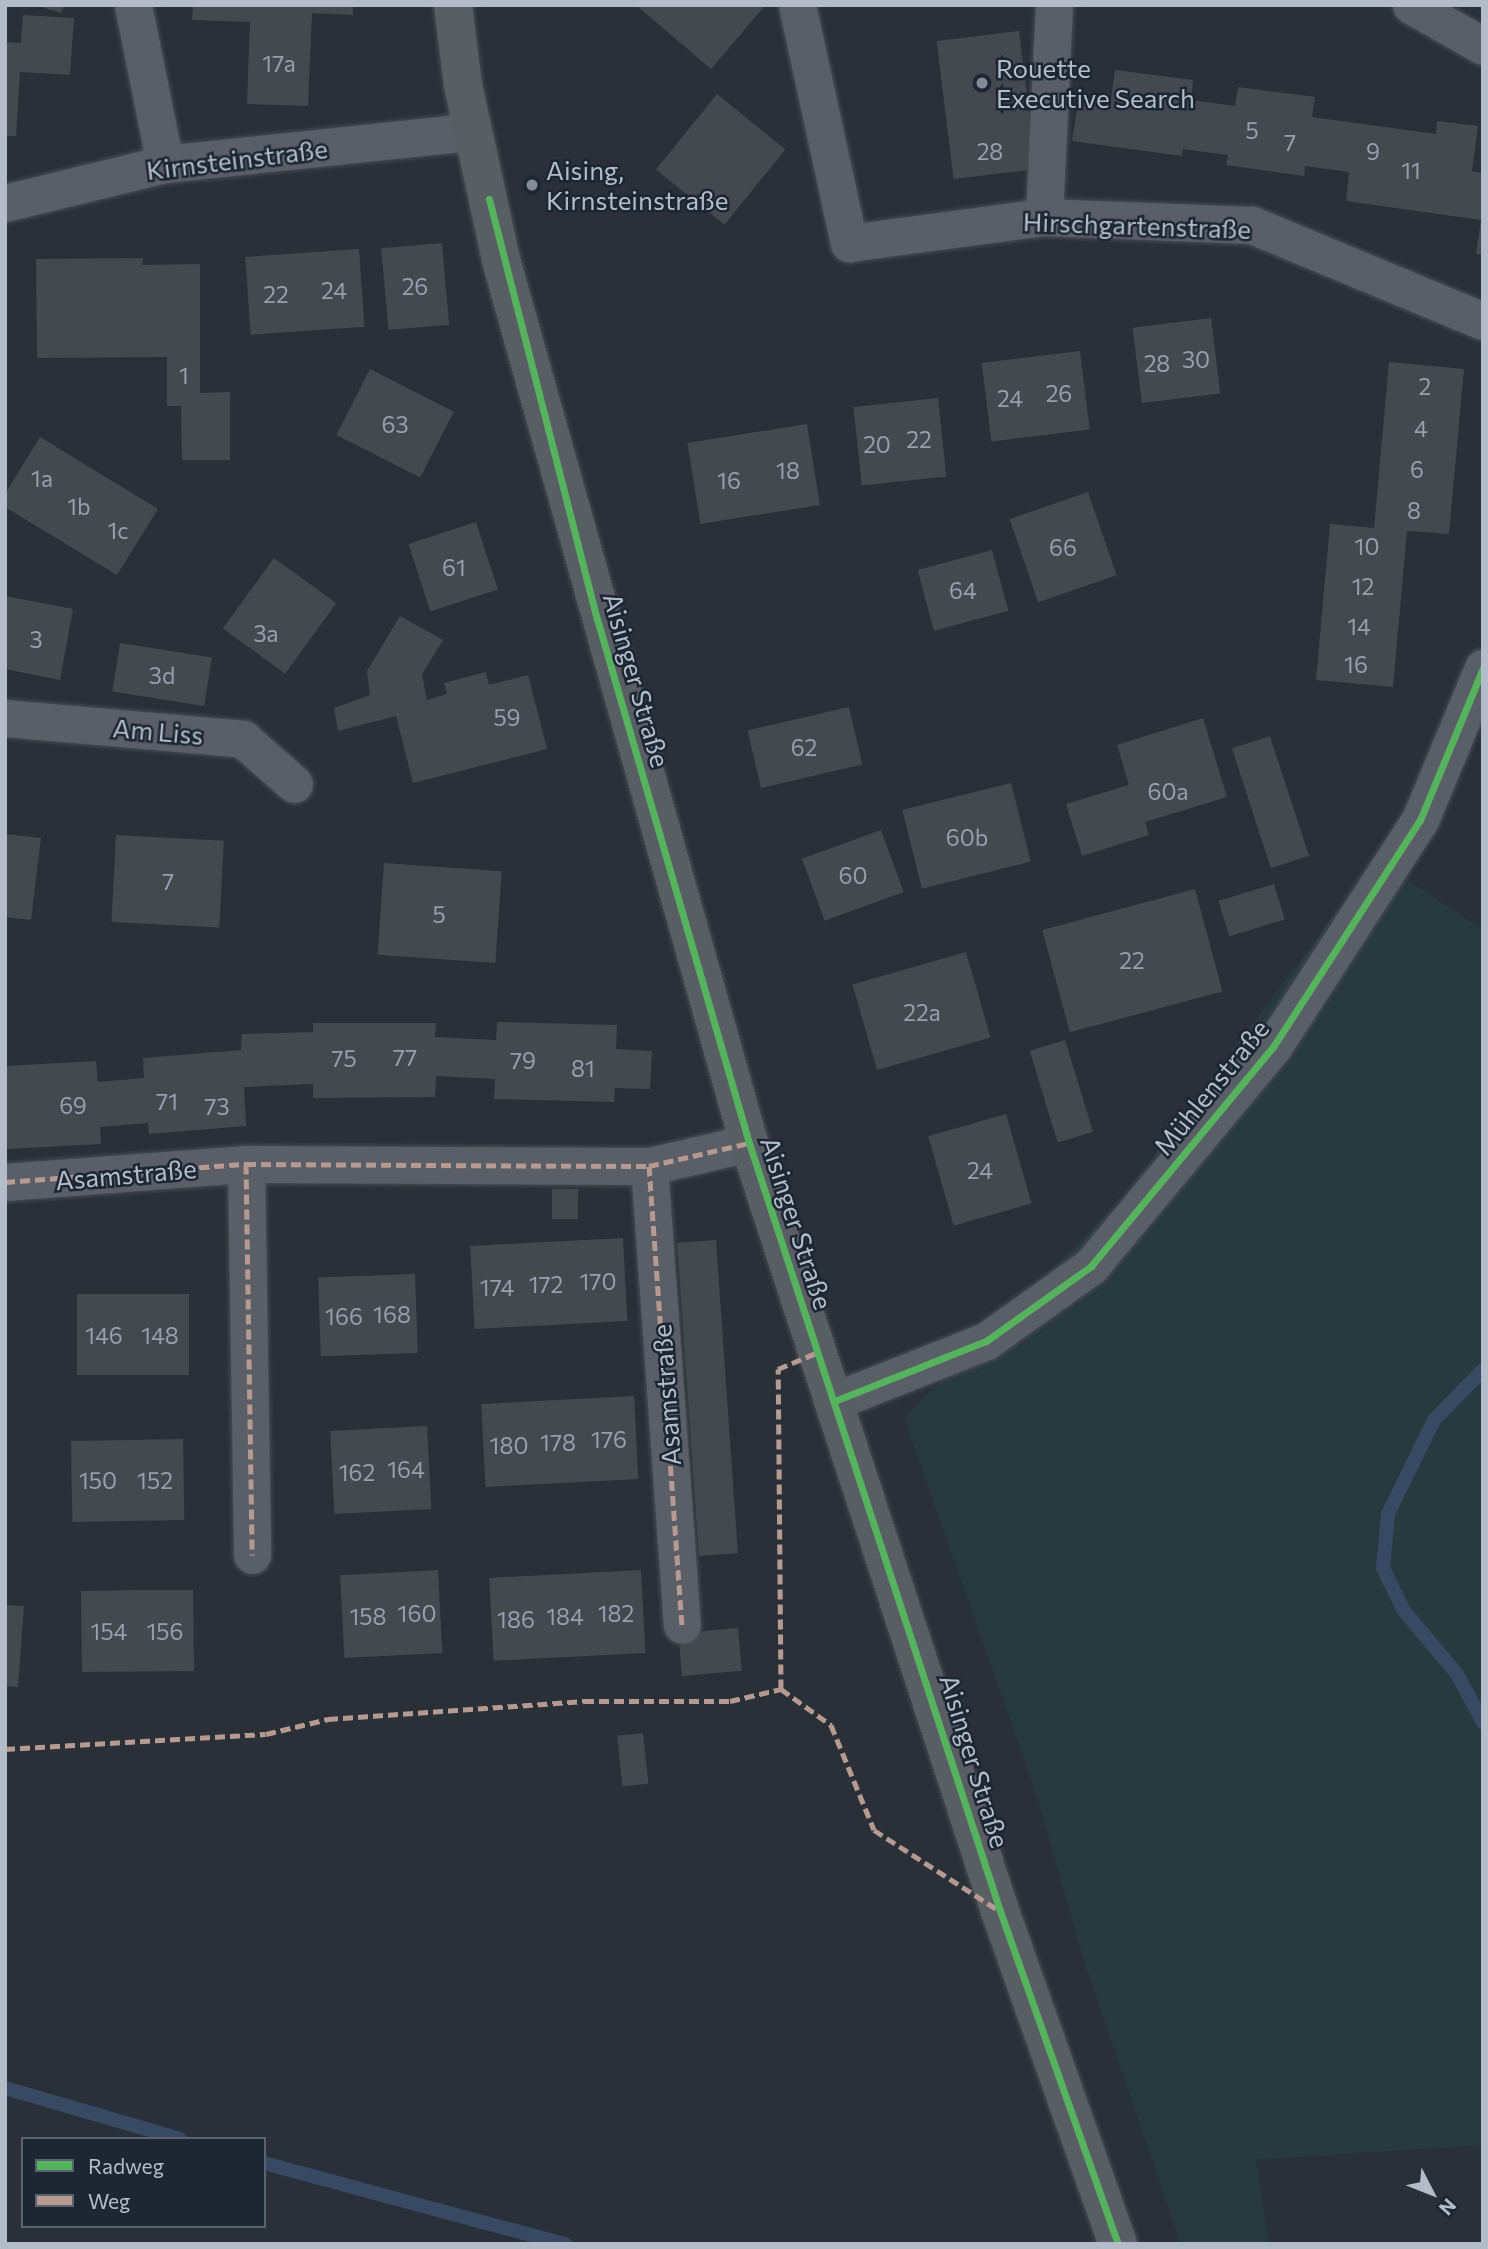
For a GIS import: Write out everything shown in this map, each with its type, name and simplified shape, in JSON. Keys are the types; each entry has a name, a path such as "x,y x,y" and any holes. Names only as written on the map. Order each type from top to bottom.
{"main road":[{"name":"Aisinger Straße","path":"453,5 472,132 597,619 749,1143 837,1400 1000,1911 1118,2244"}],"street":[{"path":"133,5 165,164"},
{"name":"Hirschgartenstraße","path":"797,5 849,243 1044,217 1252,225 1483,321"},
{"path":"1044,217 1054,5"},
{"path":"1411,5 1483,46"},
{"name":"Kirnsteinstraße","path":"5,203 165,164 472,132"},
{"name":"Mühlenstraße","path":"837,1400 986,1341 1091,1266 1273,1047 1420,820 1483,668"},
{"name":"Am Liss","path":"5,718 243,739 294,784"},
{"name":"Asamstraße","path":"5,1182 246,1164 649,1166 749,1143"},
{"path":"246,1164 252,1555"},
{"name":"Asamstraße","path":"649,1166 682,1625"}],"green space":[{"path":"1376,859 1483,930 1483,2145 1256,2160 1269,2244 1181,2244 1084,1961 1035,1790 904,1418 1120,1201"}],"building":[{"path":"35,5 64,5 61,13"},
{"path":"193,5 353,5 353,15 312,13 308,106 247,104 250,22 192,20"},
{"path":"636,5 759,5 763,8 711,69"},
{"path":"23,15 74,18 70,75 20,72 16,136 5,136 5,42 21,43"},
{"path":"1019,31 1036,169 954,179 937,41"},
{"path":"1115,70 1193,80 1191,100 1235,106 1238,87 1315,97 1312,117 1436,134 1437,121 1478,126 1472,171 1483,173 1483,255 1476,254 1481,220 1346,201 1349,172 1305,166 1304,176 1226,165 1228,155 1183,149 1182,156 1072,141 1078,102 1110,107"},
{"path":"717,94 785,149 724,225 656,169"},
{"path":"442,243 449,325 388,330 381,248"},
{"path":"359,249 364,327 251,335 245,257"},
{"path":"143,258 142,265 200,264 200,393 230,392 230,460 182,460 181,406 167,406 167,357 37,358 36,259"},
{"path":"1211,318 1220,393 1142,403 1133,328"},
{"path":"1080,351 1090,429 991,441 982,363"},
{"path":"1389,362 1464,369 1449,534 1407,531 1393,687 1316,680 1330,524 1374,528"},
{"path":"370,369 454,412 420,478 336,435"},
{"path":"938,398 946,477 862,485 853,407"},
{"path":"807,424 820,505 700,524 687,443"},
{"path":"40,437 158,509 117,575 5,507 5,494"},
{"path":"1088,492 1117,575 1038,602 1010,519"},
{"path":"476,522 498,590 430,611 408,544"},
{"path":"992,550 1008,611 934,631 918,570"},
{"path":"274,558 336,603 285,674 223,628"},
{"path":"5,596 73,609 60,680 5,669"},
{"path":"400,616 443,640 422,674 427,700 447,694 444,683 486,672 489,685 528,675 547,749 413,783 396,716 338,731 334,708 370,695 367,671"},
{"path":"120,643 212,658 204,706 112,691"},
{"path":"849,707 862,764 761,788 748,730"},
{"path":"1203,718 1227,797 1145,822 1149,835 1082,856 1066,804 1129,785 1117,745"},
{"path":"1270,736 1309,856 1271,868 1232,748"},
{"path":"1011,783 1031,862 922,889 902,810"},
{"path":"881,830 904,892 825,921 802,859"},
{"path":"5,834 41,838 31,920 5,917"},
{"path":"116,835 224,841 219,928 111,922"},
{"path":"384,863 502,871 495,963 378,955"},
{"path":"1274,884 1285,919 1229,936 1219,901"},
{"path":"1195,889 1222,991 1070,1032 1042,930"},
{"path":"966,952 991,1038 877,1070 853,985"},
{"path":"497,1022 617,1025 616,1049 652,1051 650,1089 615,1088 614,1102 494,1099 495,1079 436,1076 435,1097 313,1098 313,1084 244,1087 246,1126 149,1134 148,1123 100,1127 101,1144 7,1149 5,1066 96,1061 98,1082 144,1078 143,1058 241,1050 242,1034 313,1032 313,1023 436,1023 435,1037 496,1040"},
{"path":"1065,1040 1093,1132 1058,1143 1030,1051"},
{"path":"1006,1114 1032,1203 954,1226 928,1136"},
{"path":"552,1189 578,1189 578,1219 552,1219"},
{"path":"623,1238 627,1321 475,1329 470,1246"},
{"path":"716,1240 738,1553 699,1556 677,1243"},
{"path":"415,1274 418,1353 321,1356 318,1277"},
{"path":"77,1294 189,1294 189,1375 77,1375"},
{"path":"634,1396 638,1479 486,1487 481,1404"},
{"path":"427,1426 431,1509 334,1514 330,1431"},
{"path":"183,1439 184,1520 72,1522 71,1441"},
{"path":"438,1570 442,1653 344,1658 340,1575"},
{"path":"641,1570 645,1653 494,1661 489,1578"},
{"path":"193,1590 194,1671 82,1672 81,1591"},
{"path":"5,1605 24,1606 18,1687 5,1686"},
{"path":"738,1628 742,1671 682,1676 678,1633"},
{"path":"643,1733 648,1784 622,1786 617,1736"}],"waterway":[{"path":"1483,1370 1434,1420 1388,1514 1383,1568 1404,1611 1457,1674 1483,1722"},
{"path":"5,2088 173,2137"},
{"path":"266,2164 565,2244"}],"marked path":[{"path":"5,1182 246,1164 649,1166 749,1143"},
{"path":"246,1164 252,1555"},
{"path":"649,1166 682,1625"},
{"path":"781,1689 778,1369 816,1353"},
{"path":"5,1749 266,1734 328,1719 584,1701 730,1701 781,1689 831,1725 874,1830 998,1910"}],"cycle path":[{"path":"489,199 597,619 749,1143 1000,1911 1118,2244"},
{"path":"837,1400 986,1341 1091,1266 1273,1047 1420,820 1483,668"}],"place":[{"name":"Rouette Executive Search","path":"982,83"},
{"name":"Aising, Kirnsteinstraße","path":"532,185"}]}
